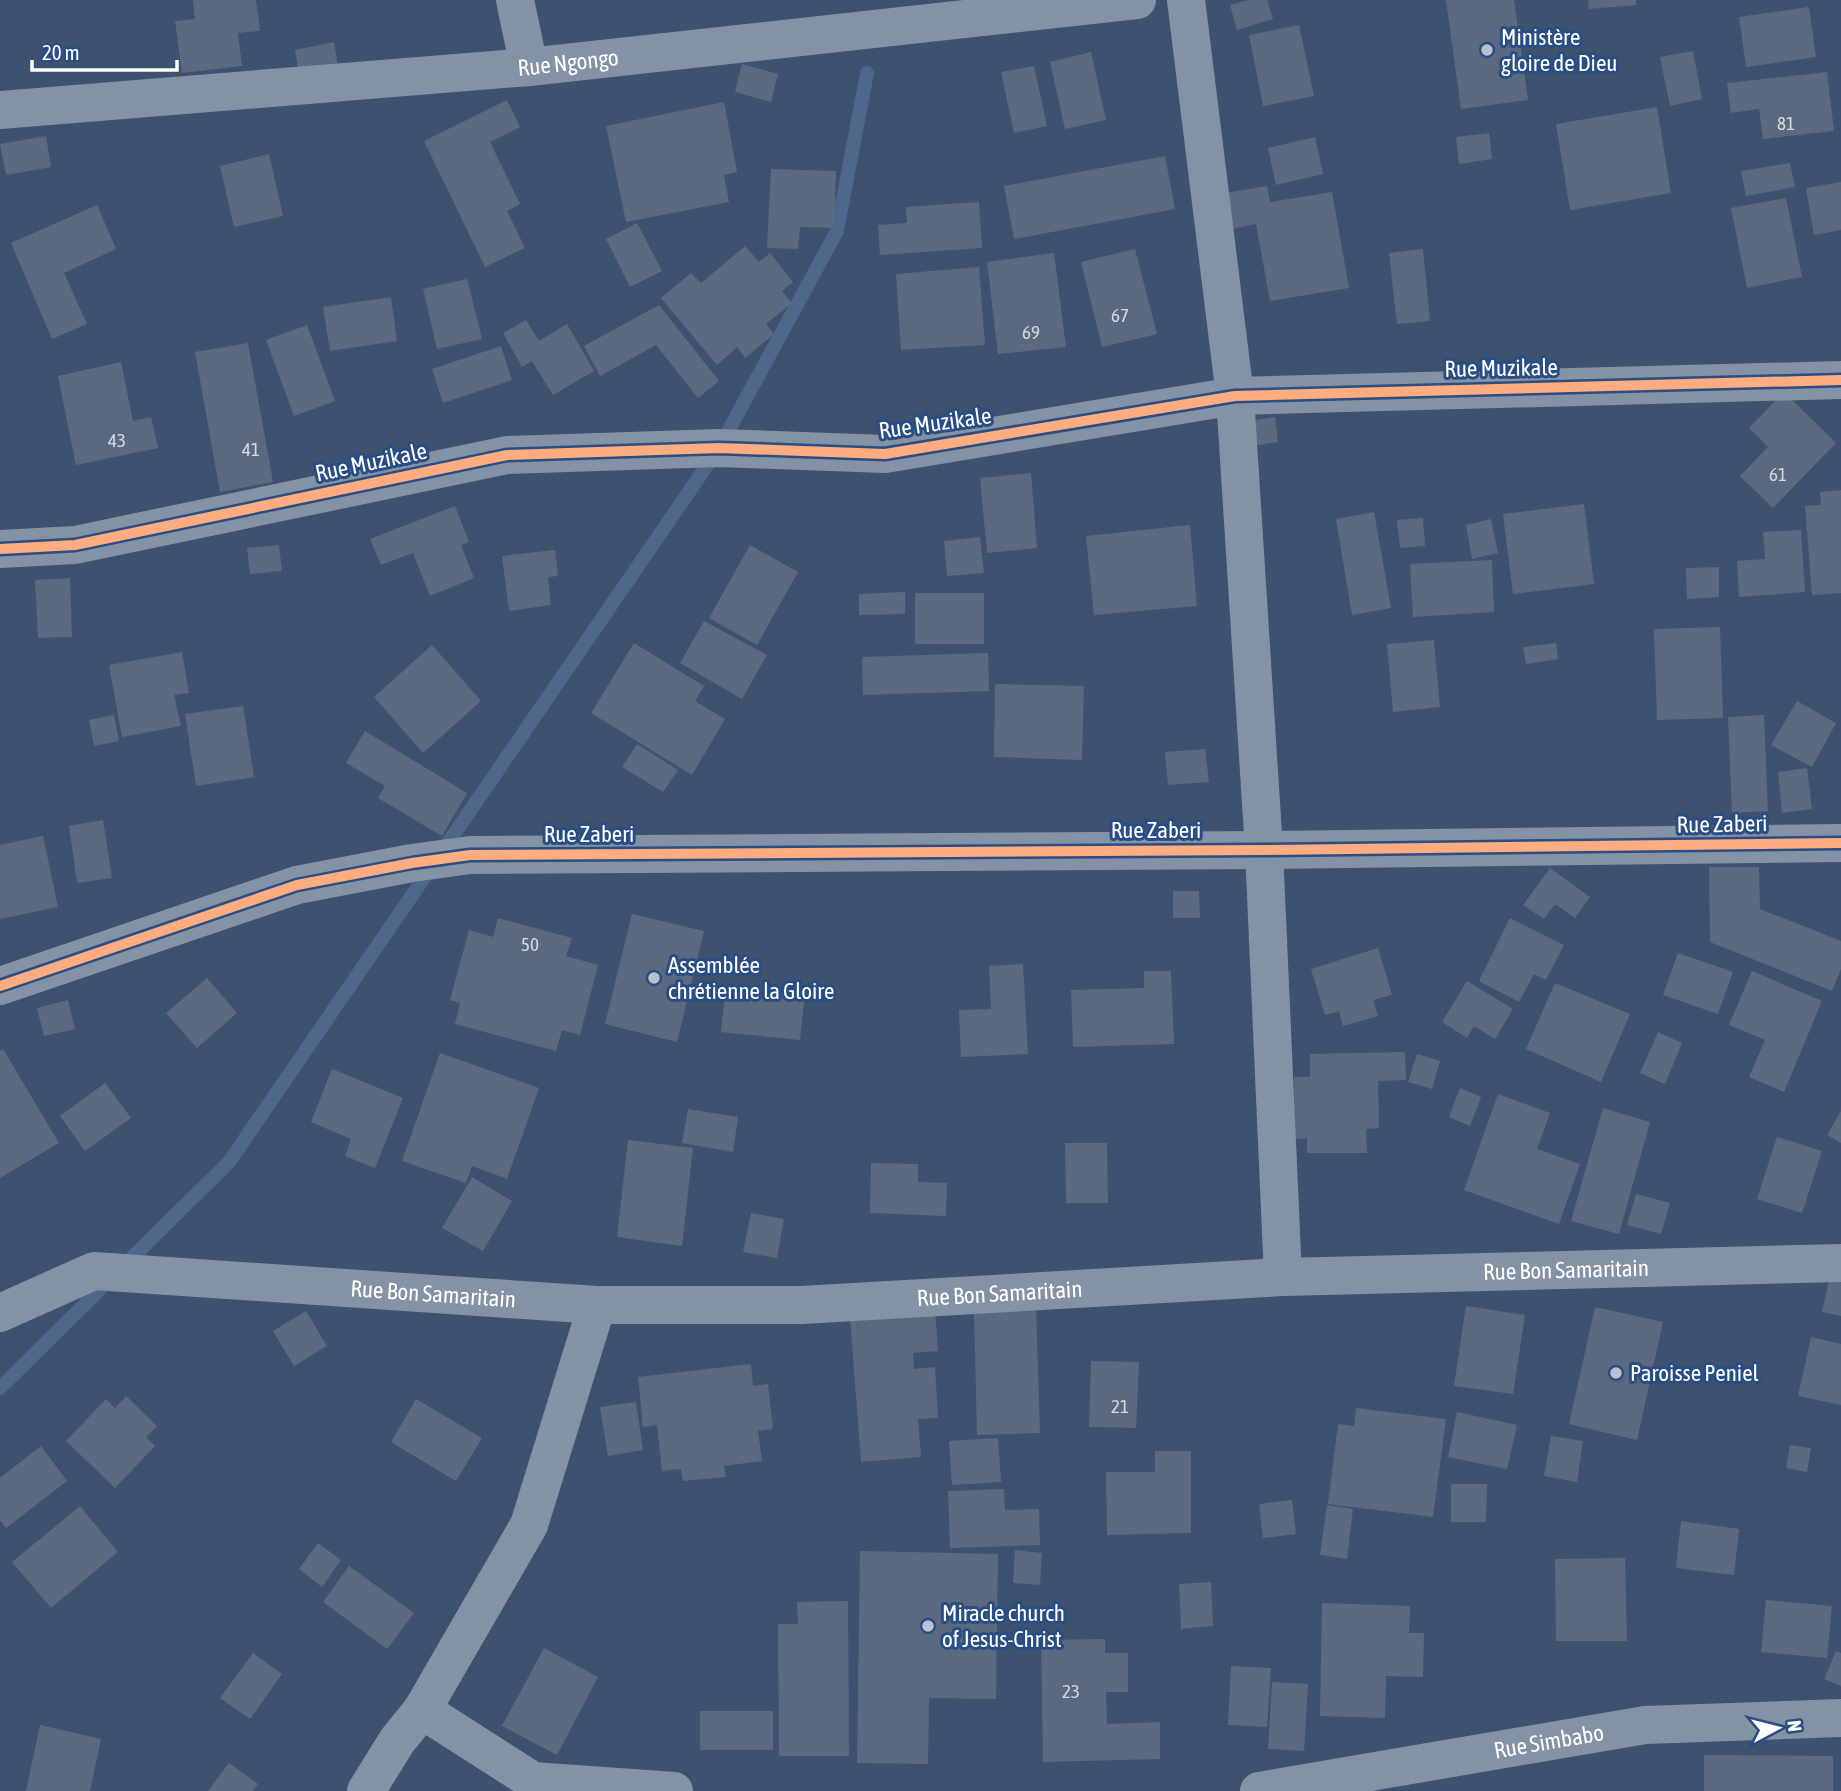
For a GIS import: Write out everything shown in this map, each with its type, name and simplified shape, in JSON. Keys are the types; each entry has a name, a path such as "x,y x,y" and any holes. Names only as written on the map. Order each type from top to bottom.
{"street":[{"path":"516,0 529,67"},
{"name":"Rue Ngongo","path":"0,110 529,67 1137,0"},
{"path":"1186,0 1235,396 1264,850 1283,1277"},
{"name":"Rue Muzikale","path":"0,549 75,545 507,455 719,448 886,454 1235,396 1841,380"},
{"name":"Rue Zaberi","path":"0,986 297,885 470,855 1841,844"},
{"name":"Rue Bon Samaritain","path":"0,1313 94,1271 597,1305 802,1305 1283,1277 1841,1263"},
{"path":"366,1791 397,1741 422,1710 529,1525 597,1305"},
{"path":"422,1710 533,1781 674,1791"},
{"name":"Rue Simbabo","path":"1259,1791 1645,1725 1841,1718"}],"building":[{"path":"193,0 256,0 260,31 238,33 242,66 182,73 175,21 195,19"},
{"path":"1248,0 1267,0 1273,19 1237,30 1230,5"},
{"name":"Ministère gloire de Dieu","path":"1446,0 1514,0 1528,100 1461,109"},
{"path":"1588,0 1636,0 1636,5 1589,9"},
{"path":"1809,7 1816,57 1746,67 1739,17"},
{"path":"1299,25 1314,96 1263,106 1249,35"},
{"path":"334,42 339,75 300,81 295,50"},
{"path":"1693,51 1702,99 1670,106 1660,57"},
{"path":"1091,52 1106,120 1065,129 1050,62"},
{"path":"742,64 778,74 771,102 735,92"},
{"path":"1034,66 1047,126 1014,133 1001,72"},
{"path":"1827,72 1834,131 1763,139 1759,109 1731,113 1727,83"},
{"path":"507,100 520,127 490,142 520,204 507,211 525,248 485,267 424,141"},
{"path":"724,102 737,172 724,175 729,202 626,222 606,126"},
{"path":"1657,107 1671,193 1570,210 1556,124"},
{"path":"1489,133 1492,159 1459,164 1456,137"},
{"path":"46,136 51,167 6,175 0,144"},
{"path":"1315,137 1323,174 1276,185 1268,148"},
{"path":"269,154 283,216 234,227 220,166"},
{"path":"1165,156 1175,209 1014,239 1004,186"},
{"path":"1790,163 1795,187 1746,196 1741,171"},
{"path":"771,169 836,171 834,228 800,227 798,249 767,248"},
{"path":"1841,182 1841,230 1814,235 1806,188"},
{"path":"1267,186 1270,202 1332,192 1349,288 1270,301 1256,224 1231,229 1225,193"},
{"path":"1786,198 1802,277 1747,288 1731,208"},
{"path":"979,202 982,248 880,255 878,225 907,223 906,207"},
{"path":"97,205 116,249 64,273 87,324 52,339 11,243"},
{"path":"637,223 662,271 630,287 606,239"},
{"path":"745,246 759,262 770,253 793,282 782,291 792,303 766,324 774,334 745,358 737,347 717,365 661,298 691,273 701,283"},
{"path":"1135,249 1157,334 1102,347 1081,262"},
{"path":"1423,249 1430,321 1397,324 1389,253"},
{"path":"1054,253 1066,347 998,354 987,262"},
{"path":"979,267 985,345 901,350 896,274"},
{"path":"467,279 482,339 437,349 423,289"},
{"path":"391,297 397,341 330,351 323,307"},
{"path":"659,305 719,381 698,398 656,345 600,376 584,346"},
{"path":"526,320 539,341 567,324 594,371 553,395 532,361 522,367 503,333"},
{"path":"307,325 335,401 294,416 266,340"},
{"path":"248,343 273,482 220,492 195,352"},
{"path":"501,346 512,380 443,403 432,369"},
{"path":"121,362 133,421 151,417 158,448 76,465 58,376"},
{"path":"1784,392 1836,443 1773,508 1740,476 1768,447 1749,428"},
{"path":"1275,417 1278,442 1252,446 1248,421"},
{"path":"1031,473 1037,548 987,553 980,478"},
{"path":"1841,490 1841,593 1812,595 1805,506 1821,505 1820,492"},
{"path":"1584,504 1594,584 1513,594 1503,514"},
{"path":"455,506 469,542 461,545 474,578 430,596 413,553 381,565 370,539"},
{"path":"1374,512 1391,608 1352,615 1336,519"},
{"path":"1423,518 1425,546 1400,548 1397,520"},
{"path":"1491,519 1498,553 1472,559 1466,525"},
{"path":"1190,525 1197,606 1094,615 1086,536"},
{"path":"1801,530 1805,592 1739,597 1737,561 1765,559 1763,532"},
{"path":"980,537 984,573 947,576 944,541"},
{"path":"279,545 282,571 250,574 247,548"},
{"path":"750,545 798,572 757,645 709,618"},
{"path":"555,550 558,576 548,577 551,605 509,611 502,556"},
{"path":"1492,560 1494,612 1413,617 1410,564"},
{"path":"1719,567 1719,597 1687,599 1686,568"},
{"path":"70,578 72,637 38,638 35,580"},
{"path":"905,592 905,614 859,615 859,594"},
{"path":"915,593 984,593 984,644 915,644"},
{"path":"704,621 767,655 742,699 680,663"},
{"path":"1720,627 1723,718 1657,720 1654,629"},
{"path":"1434,640 1440,707 1393,712 1387,644"},
{"path":"634,643 704,686 695,701 725,719 692,775 591,713"},
{"path":"1556,643 1558,659 1526,664 1523,647"},
{"path":"432,645 481,701 423,753 374,697"},
{"path":"182,652 189,693 174,695 181,726 122,737 109,665"},
{"path":"988,653 989,691 863,695 862,657"},
{"path":"995,684 1084,686 1082,760 994,757"},
{"path":"1797,701 1836,723 1812,767 1771,745"},
{"path":"243,706 254,777 196,786 185,714"},
{"path":"114,715 119,741 94,746 89,720"},
{"path":"1764,715 1768,811 1732,813 1728,717"},
{"path":"365,731 467,793 442,836 378,798 385,786 346,763"},
{"path":"637,744 678,770 663,792 622,767"},
{"path":"1205,749 1209,782 1168,785 1165,752"},
{"path":"1807,768 1812,809 1782,813 1778,772"},
{"path":"103,820 112,878 77,883 69,826"},
{"path":"43,836 58,907 0,919 0,845"},
{"path":"1709,867 1759,867 1760,909 1841,941 1841,969 1832,991 1710,942"},
{"path":"1550,868 1590,897 1575,918 1555,904 1544,919 1523,905"},
{"path":"1173,891 1199,891 1200,918 1173,918"},
{"name":"Assemblée chrétienne la Gloire","path":"632,914 704,931 677,1042 605,1024"},
{"path":"498,918 572,938 566,956 598,965 580,1035 562,1030 556,1051 455,1024 460,1003 450,1000 469,930 493,937"},
{"path":"1510,918 1564,945 1546,980 1534,974 1519,1002 1479,981"},
{"path":"1378,948 1392,995 1373,1000 1378,1016 1343,1026 1339,1011 1325,1015 1311,969"},
{"path":"1678,953 1733,972 1718,1014 1663,995"},
{"path":"1023,964 1028,1054 961,1057 959,1010 991,1009 989,966"},
{"path":"1144,971 1171,971 1174,1044 1073,1047 1071,990 1144,988"},
{"path":"1752,971 1822,1001 1784,1092 1749,1077 1765,1040 1729,1025"},
{"path":"207,978 237,1013 197,1048 166,1013"},
{"path":"1467,981 1513,1009 1495,1039 1474,1026 1467,1038 1442,1022"},
{"path":"1555,983 1630,1014 1601,1082 1526,1049"},
{"path":"726,985 805,994 800,1040 721,1032"},
{"path":"68,1000 75,1029 44,1036 37,1008"},
{"path":"1658,1032 1682,1043 1665,1084 1640,1073"},
{"path":"3,1049 59,1143 0,1178 0,1051"},
{"path":"1405,1052 1406,1080 1378,1081 1379,1128 1366,1129 1367,1153 1307,1153 1307,1138 1295,1139 1294,1077 1310,1077 1310,1054"},
{"path":"440,1053 539,1088 507,1179 472,1166 466,1183 402,1161"},
{"path":"1417,1054 1440,1061 1432,1089 1408,1082"},
{"path":"332,1069 403,1098 375,1168 345,1156 351,1139 311,1122"},
{"path":"105,1083 131,1118 85,1151 60,1116"},
{"path":"1460,1088 1481,1097 1470,1126 1449,1117"},
{"path":"1498,1094 1550,1113 1537,1149 1580,1164 1559,1224 1464,1190"},
{"path":"1603,1108 1650,1122 1619,1234 1571,1221"},
{"path":"688,1109 738,1117 733,1152 682,1143"},
{"path":"1841,1111 1841,1143 1827,1135"},
{"path":"1777,1137 1822,1151 1802,1213 1757,1199"},
{"path":"628,1140 693,1148 682,1246 617,1237"},
{"path":"1065,1143 1107,1143 1108,1203 1066,1203"},
{"path":"871,1163 918,1164 918,1182 947,1183 946,1216 870,1213"},
{"path":"472,1177 512,1201 483,1251 442,1228"},
{"path":"1636,1194 1670,1203 1661,1234 1627,1225"},
{"path":"751,1213 784,1219 777,1258 743,1252"},
{"path":"1830,1275 1841,1277 1841,1316 1822,1312"},
{"path":"1466,1306 1525,1315 1513,1394 1454,1386"},
{"path":"1036,1307 1040,1433 977,1435 974,1309"},
{"name":"Paroisse Peniel","path":"1595,1307 1663,1322 1637,1440 1569,1424"},
{"path":"306,1311 327,1346 294,1366 273,1331"},
{"path":"935,1311 938,1351 913,1353 914,1369 935,1367 938,1418 918,1419 921,1457 861,1462 850,1317"},
{"path":"1811,1337 1841,1344 1841,1405 1798,1396"},
{"path":"1091,1361 1139,1362 1136,1428 1089,1427"},
{"path":"751,1364 753,1386 768,1384 773,1429 758,1431 762,1461 724,1466 726,1477 683,1481 681,1469 662,1471 657,1425 643,1427 638,1377"},
{"path":"126,1396 157,1426 146,1437 155,1446 115,1488 66,1441 106,1399 115,1408"},
{"path":"416,1399 482,1438 456,1481 391,1442"},
{"path":"636,1402 643,1450 608,1456 600,1407"},
{"path":"1356,1408 1446,1419 1433,1517 1328,1504 1338,1424 1354,1426"},
{"path":"1457,1412 1517,1425 1507,1469 1448,1457"},
{"path":"1551,1436 1583,1441 1577,1482 1544,1476"},
{"path":"998,1438 1001,1482 952,1485 949,1441"},
{"path":"1790,1445 1811,1448 1807,1472 1786,1468"},
{"path":"41,1446 67,1481 6,1528 0,1520 0,1478"},
{"path":"1155,1451 1191,1451 1191,1533 1107,1535 1106,1472 1155,1472"},
{"path":"1451,1484 1487,1484 1486,1522 1451,1522"},
{"path":"1004,1489 1005,1510 1039,1509 1040,1545 950,1548 948,1491"},
{"path":"1292,1500 1296,1534 1263,1538 1259,1504"},
{"path":"1327,1505 1353,1509 1347,1559 1320,1555"},
{"path":"80,1506 118,1552 51,1608 12,1562"},
{"path":"1681,1521 1739,1529 1734,1575 1676,1568"},
{"path":"318,1543 341,1560 322,1587 299,1569"},
{"path":"1015,1550 1042,1553 1040,1585 1013,1583"},
{"name":"Miracle church of Jesus-Christ","path":"860,1551 998,1554 996,1699 929,1698 928,1764 857,1763"},
{"path":"1625,1558 1627,1641 1556,1641 1555,1559"},
{"path":"349,1566 414,1613 387,1649 323,1602"},
{"path":"1211,1582 1213,1626 1181,1629 1179,1584"},
{"path":"1766,1600 1832,1606 1827,1658 1761,1652"},
{"path":"848,1601 849,1756 779,1756 778,1624 798,1624 797,1602"},
{"path":"1322,1603 1410,1606 1409,1633 1424,1633 1423,1677 1386,1676 1385,1718 1320,1716"},
{"path":"1105,1639 1105,1653 1128,1653 1128,1692 1106,1692 1107,1724 1160,1722 1160,1759 1043,1762 1041,1640"},
{"path":"544,1648 598,1677 557,1755 502,1726"},
{"path":"1836,1651 1841,1653 1841,1686 1824,1679"},
{"path":"253,1653 282,1674 250,1719 220,1698"},
{"path":"1231,1666 1271,1668 1267,1727 1228,1725"},
{"path":"1272,1682 1308,1684 1304,1751 1268,1749"},
{"path":"700,1711 773,1711 773,1750 700,1750"},
{"path":"40,1725 101,1739 90,1791 26,1791"},
{"path":"1704,1755 1833,1756 1833,1791 1704,1791"},
{"path":"229,1763 258,1784 253,1791 208,1791"}],"waterway":[{"path":"0,1388 229,1162 719,448 837,231 867,73"}],"cycle path":[{"path":"0,549 75,545 507,455 719,448 885,454 1235,396 1841,380"},
{"path":"0,986 297,885 470,855 1841,843"}],"place":[{"name":"Ministère gloire de Dieu","path":"1487,50"},
{"name":"Assemblée chrétienne la Gloire","path":"654,978"},
{"name":"Paroisse Peniel","path":"1616,1373"},
{"name":"Miracle church of Jesus-Christ","path":"928,1626"}]}
